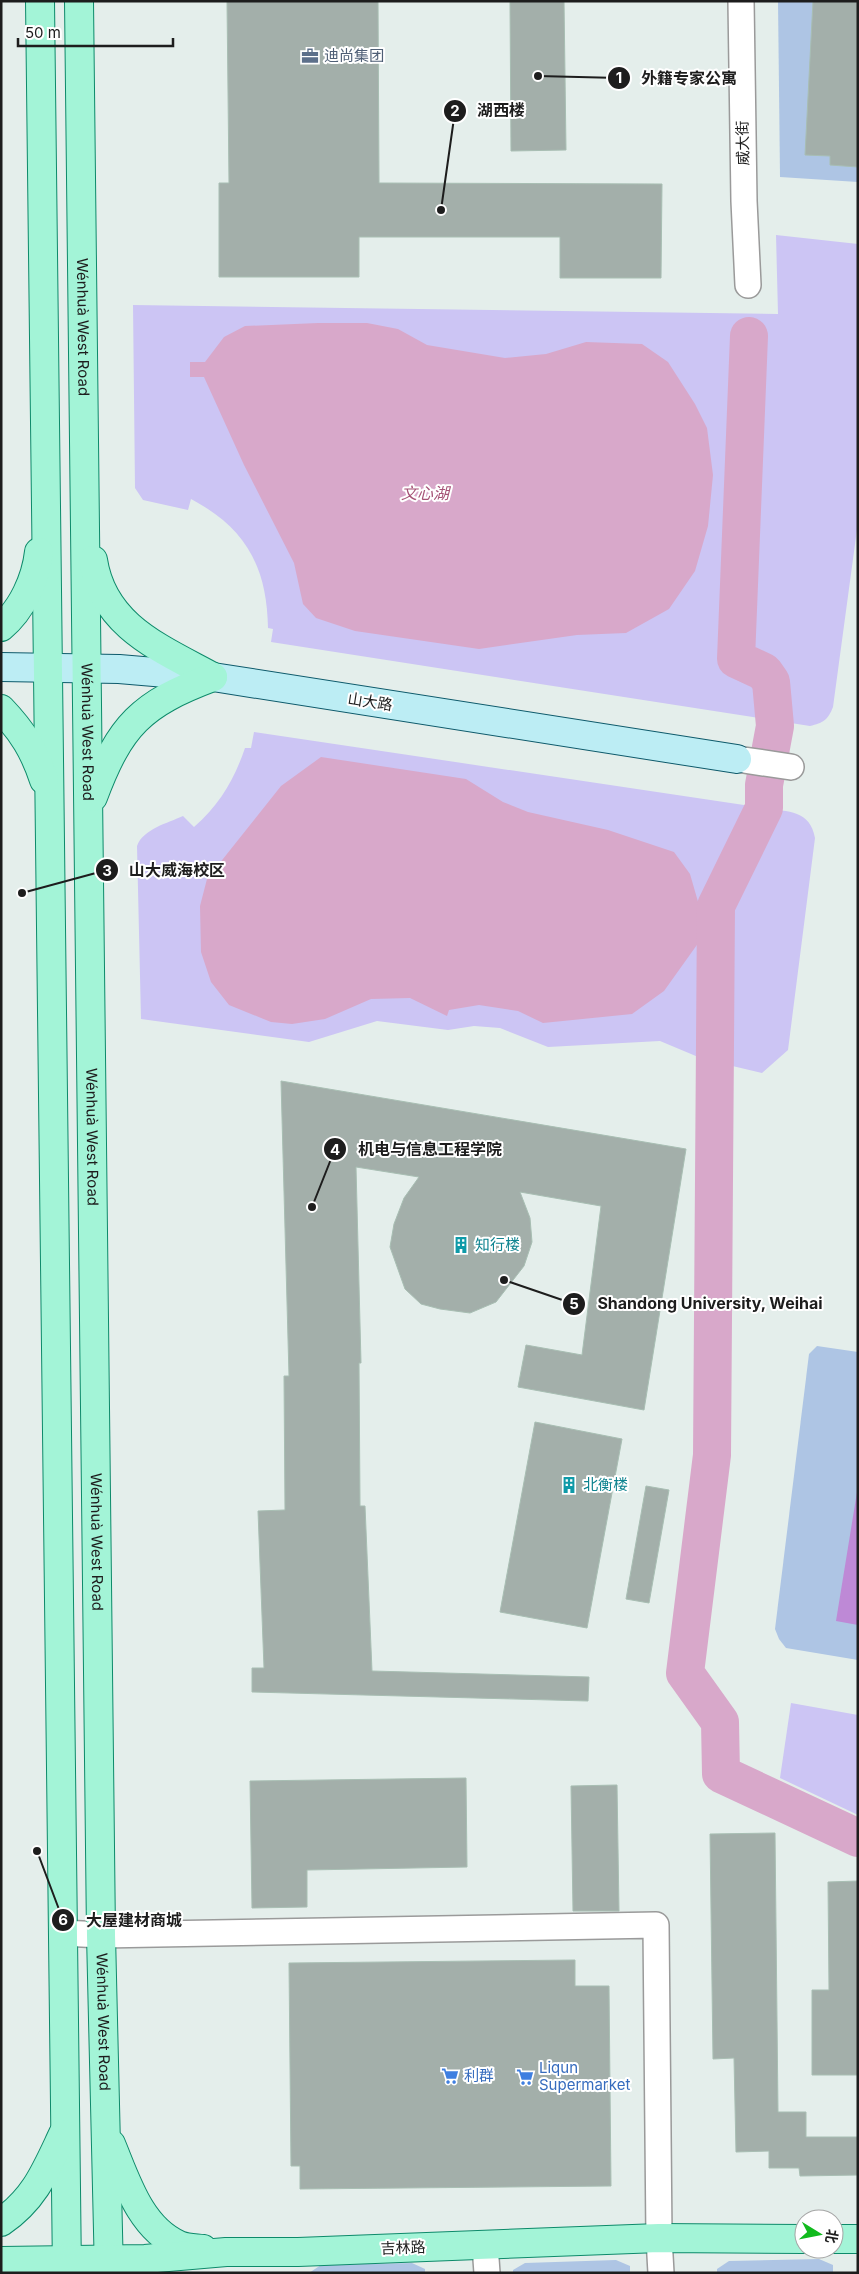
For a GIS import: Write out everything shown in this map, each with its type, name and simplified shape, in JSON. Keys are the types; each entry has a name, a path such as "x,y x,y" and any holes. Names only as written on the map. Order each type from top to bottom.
{"main road":[{"path":"40,1 67,2266"},
{"name":"Wénhuà West Road","path":"79,1 101,1934 109,2266"},
{"path":"1,627 19,607 31,582 38,558 46,499"},
{"path":"84,505 95,572 107,602 137,634 213,677"},
{"name":"山大路","path":"1,667 86,668 213,677 737,759"},
{"path":"88,810 106,761 122,735 150,707 178,690 213,677"},
{"path":"1,709 24,734 34,752 44,779 50,818"},
{"path":"1,2222 12,2215 39,2185 65,2128"},
{"path":"105,2131 128,2183 151,2225 180,2245 226,2252"},
{"name":"吉林路","path":"1,2261 67,2266 109,2266 145,2259 226,2252 298,2252 659,2238 794,2239"},
{"path":"844,2239 858,2239"}],"street":[{"name":"威大街","path":"741,1 744,201 748,285"},
{"path":"737,759 791,767"},
{"path":"63,1933 101,1934 656,1925 661,2273"},
{"path":"485,2245 487,2273"}],"shaded area":[{"path":"778,1 858,1 858,182 780,177"},
{"path":"776,235 858,244 858,522 833,707 827,718 818,724 810,726 271,642 273,629 268,628 267,606 258,568 239,536 210,510 191,499 188,510 143,500 135,488 133,305 778,314"},
{"path":"254,732 782,810 803,817 812,829 815,838 788,1050 762,1073 703,1059 660,1041 548,1047 500,1028 474,1026 448,1030 377,1021 309,1042 141,1019 137,846 140,840 150,831 183,816 194,827 225,791 236,771 245,748 251,748"},
{"path":"817,1346 858,1352 858,1660 786,1648 779,1639 775,1629 809,1354"},
{"path":"858,1486 858,1625 836,1621"},
{"path":"791,1703 858,1715 858,1815 780,1778"},
{"path":"819,2259 833,2265 833,2273 717,2273 717,2269 729,2261"},
{"path":"616,2260 630,2266 630,2273 513,2273 513,2270 525,2263"},
{"path":"412,2263 425,2269 425,2273 309,2273 321,2265"}],"water":[{"name":"文心湖","path":"367,323 398,329 427,345 505,358 546,354 586,342 642,344 668,362 695,404 707,428 713,475 708,526 695,571 669,609 626,633 577,635 479,649 355,631 316,618 303,604 294,563 244,465 204,377 190,377 190,362 205,362 224,337 245,326"},
{"path":"321,757 466,779 503,802 528,812 608,830 674,852 690,874 703,919 699,942 664,991 632,1014 543,1023 518,1011 479,1005 449,1010 447,1016 410,998 371,999 325,1019 292,1024 271,1022 229,1005 211,982 201,952 200,906 207,879 281,786"}],"building":[{"path":"227,1 378,1 379,183 662,184 661,278 560,278 560,237 359,237 359,277 219,277 219,183 229,183"},
{"path":"510,1 564,1 566,150 511,151"},
{"path":"813,1 858,1 858,167 830,165 830,156 805,155"},
{"name":"知行楼","path":"281,1081 686,1149 644,1410 518,1387 526,1345 582,1355 601,1206 520,1192 530,1218 532,1242 524,1266 496,1302 470,1313 440,1309 421,1304 405,1289 390,1247 394,1224 404,1198 419,1177 356,1167 361,1363 359,1363 360,1506 365,1506 372,1671 589,1677 588,1701 252,1692 252,1668 264,1668 258,1511 285,1510 284,1376 289,1376"},
{"name":"北衡楼","path":"535,1422 622,1439 587,1628 500,1612"},
{"path":"646,1486 669,1490 649,1603 626,1599"},
{"path":"466,1778 467,1867 307,1870 307,1907 252,1908 250,1781"},
{"path":"617,1785 619,1911 573,1911 571,1786"},
{"path":"775,1833 778,2112 806,2112 806,2137 858,2137 858,2175 800,2176 799,2168 769,2168 769,2151 736,2152 734,2058 713,2059 710,1834"},
{"path":"858,1881 858,2075 812,2075 812,1990 829,1990 828,1882"},
{"name":"利群","path":"575,1960 575,1986 609,1986 611,2186 300,2189 300,2166 291,2166 289,1963"}],"waterway":[{"path":"749,336 736,659 764,672 771,682 775,726 764,785 764,808 716,906 712,1455 685,1673 720,1722 721,1774 858,1838"}],"place":[{"name":"迪尚集团","path":"310,56"},
{"name":"外籍专家公寓","path":"538,76"},
{"name":"湖西楼","path":"441,210"},
{"name":"山大威海校区","path":"22,893"},
{"name":"机电与信息工程学院","path":"312,1207"},
{"name":"知行楼","path":"461,1245"},
{"name":"Shandong University, Weihai","path":"504,1280"},
{"name":"北衡楼","path":"569,1485"},
{"name":"大屋建材商城","path":"37,1851"},
{"name":"利群","path":"450,2076"},
{"name":"Liqun Supermarket","path":"525,2077"}]}
